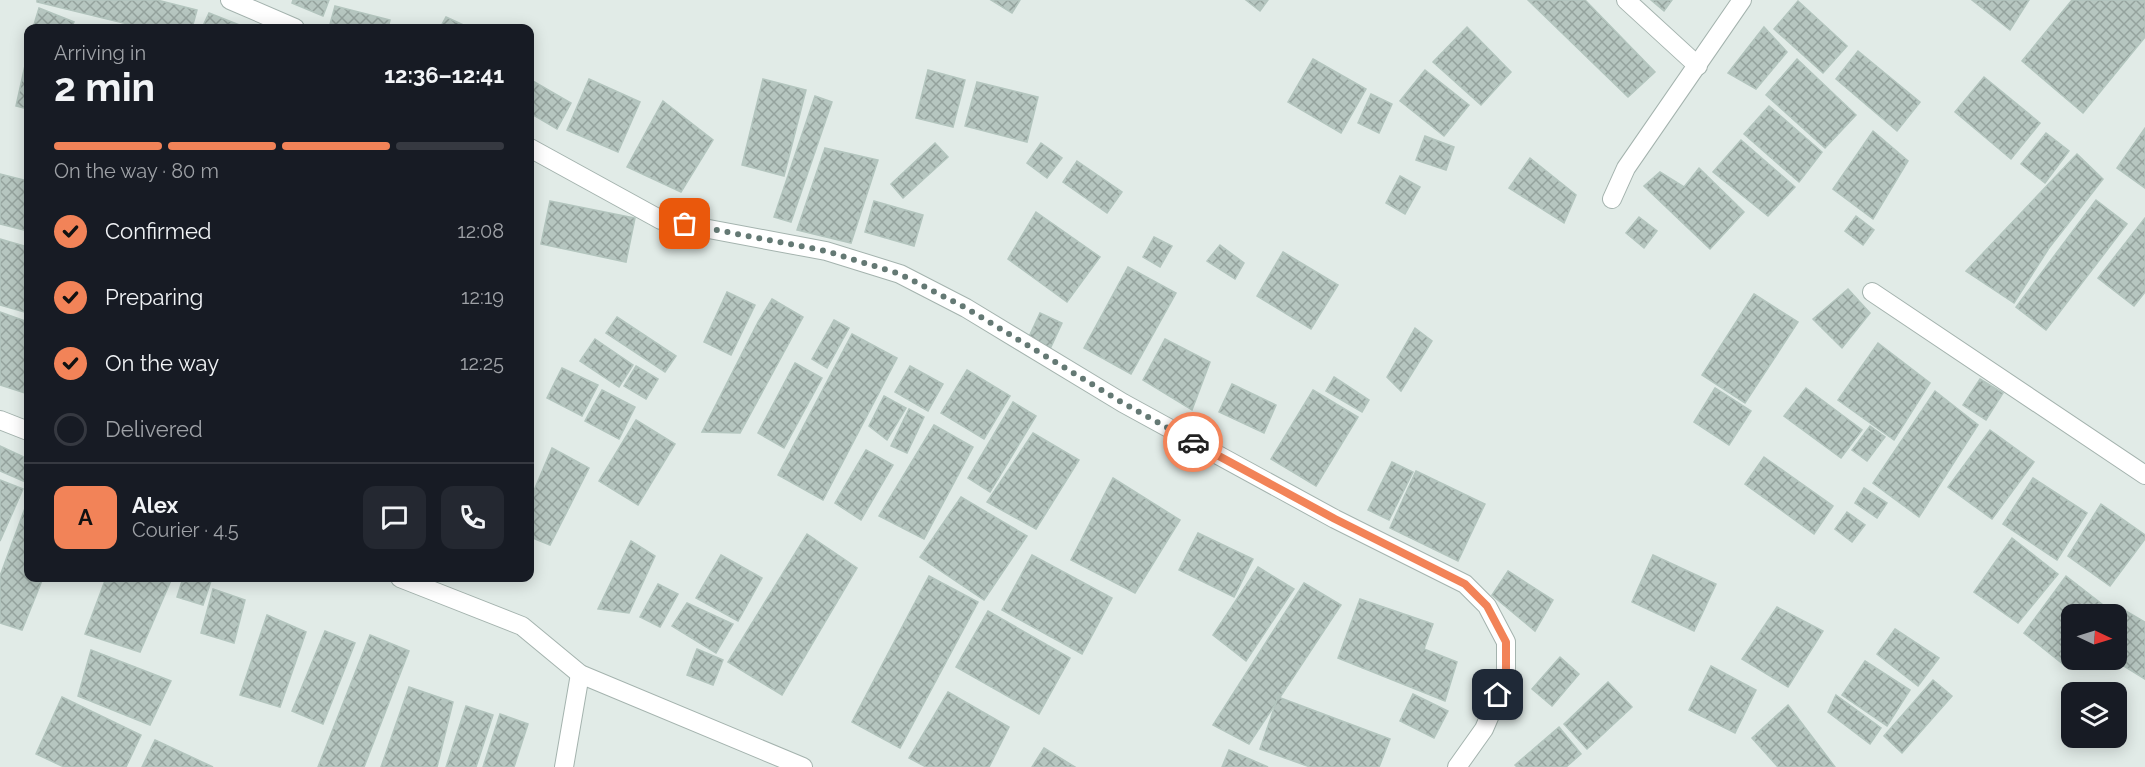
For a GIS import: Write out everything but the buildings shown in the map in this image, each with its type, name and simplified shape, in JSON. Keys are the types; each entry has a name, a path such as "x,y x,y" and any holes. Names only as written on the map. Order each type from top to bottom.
{"street":[{"path":"230,0 286,24"},
{"path":"1626,0 1698,66"},
{"path":"1612,199 1626,168 1742,0"},
{"path":"534,150 661,220 826,251 900,274 966,308 1123,403 1294,497 1465,584 1487,606 1506,642 1506,678 1484,729 1457,767"},
{"path":"1872,292 2145,475"},
{"path":"0,420 24,429"},
{"path":"410,582 522,626 580,674 803,767"},
{"path":"564,767 580,674"}],"way so far":[{"path":"685,224 826,251 900,274 966,308 1123,403 1193,442"}],"route":[{"path":"1193,442 1335,519 1465,584 1487,606 1506,642 1506,678 1498,695"}]}
